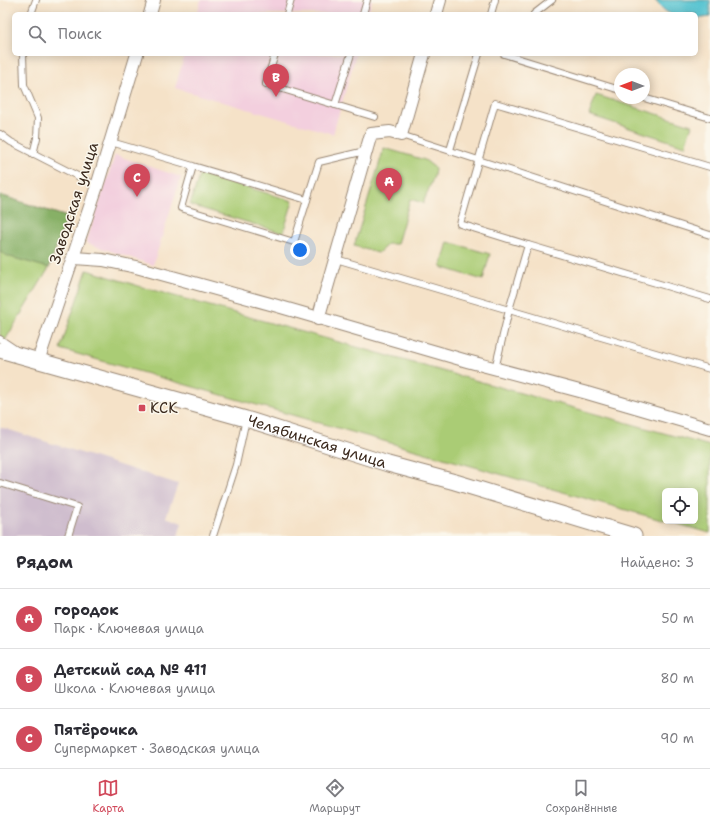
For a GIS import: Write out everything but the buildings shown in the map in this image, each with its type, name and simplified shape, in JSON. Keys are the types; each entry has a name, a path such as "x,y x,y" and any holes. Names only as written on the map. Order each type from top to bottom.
{"street":[{"path":"151,12 154,0"},
{"path":"437,12 440,0"},
{"name":"Заводская улица","path":"38,361 74,258 137,56"},
{"path":"318,319 371,134 390,132 401,135 423,56"},
{"path":"74,258 103,260 136,267 495,369 587,393 710,428"},
{"name":"Челябинская улица","path":"0,350 246,419 388,464 455,482 634,536"}],"lane":[{"path":"32,12 36,0"},
{"path":"288,12 291,0"},
{"path":"363,12 367,0"},
{"path":"492,12 495,0"},
{"path":"537,12 552,0"},
{"path":"23,56 24,86 38,118 37,138 33,154"},
{"path":"274,56 266,84 375,117"},
{"path":"335,105 349,56"},
{"path":"450,150 478,56"},
{"path":"518,56 614,88"},
{"path":"650,100 710,118"},
{"path":"710,167 496,103 460,224 710,299"},
{"path":"0,134 33,154 97,186"},
{"path":"401,135 710,235"},
{"path":"111,142 306,200"},
{"path":"193,166 181,208 294,242 319,162 365,151"},
{"path":"495,369 509,310 528,245"},
{"path":"336,259 710,369"},
{"path":"0,339 38,361"},
{"path":"213,536 236,465 246,419"},
{"path":"0,483 77,506 68,536"}],"shaded area":[{"path":"201,0 372,0 369,12 198,12"},
{"path":"184,56 355,56 333,134 175,88"},
{"path":"115,155 181,177 153,265 86,243"},
{"path":"0,427 178,484 166,517 182,523 178,536 0,536"}],"green space":[{"path":"596,95 614,101 614,104 625,104 692,125 685,146 589,115"},
{"path":"384,148 425,160 435,168 434,176 423,203 410,199 397,244 388,244 378,253 354,246"},
{"path":"200,173 293,201 283,233 190,205"},
{"path":"0,195 67,217 49,268 4,342 0,341"},
{"path":"0,195 67,217 49,268 10,257 0,252"},
{"path":"448,242 490,254 483,280 441,267"},
{"path":"87,270 142,287 710,446 710,533 678,524 698,524 698,488 662,488 662,520 60,349"}],"water":[{"path":"655,0 710,0 710,17 698,19 698,12 667,12"}],"place":[{"name":"Детский сад № 411","path":"276,97"},
{"name":"Пятёрочка","path":"137,197"},
{"name":"городок","path":"389,201"},
{"name":"КСК","path":"142,408"}]}
